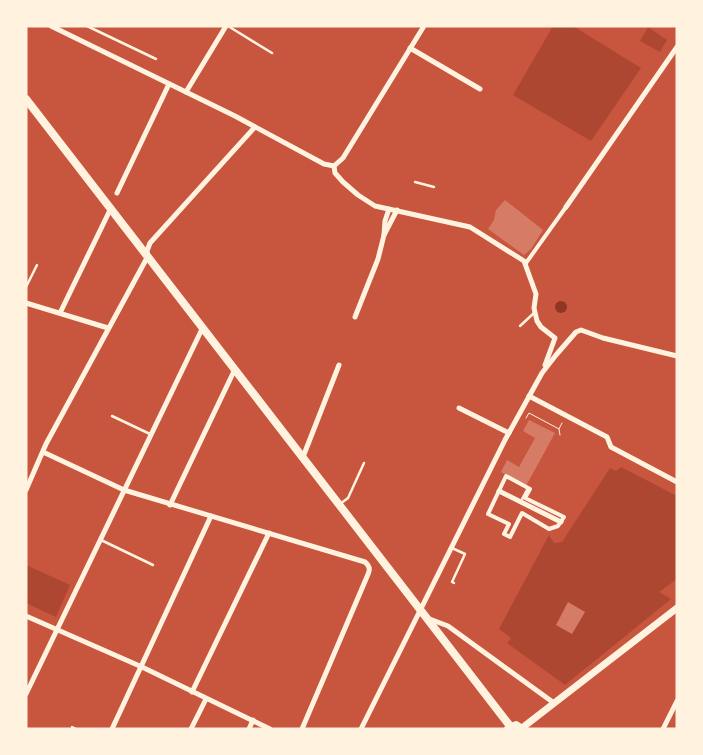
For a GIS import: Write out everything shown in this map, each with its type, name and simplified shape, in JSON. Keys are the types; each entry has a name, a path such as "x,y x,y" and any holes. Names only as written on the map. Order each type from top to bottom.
{"main road":[{"path":"26,99 235,368 509,727 516,725 522,728 677,608"}],"street":[{"path":"51,26 186,92 324,164 334,166 344,158 424,26"},
{"path":"186,92 227,26"},
{"path":"528,261 677,46"},
{"path":"410,48 480,89"},
{"path":"116,193 169,84"},
{"path":"26,490 108,328 148,256 147,251 152,240 255,127"},
{"path":"334,166 337,176 358,195 375,206 393,208 470,227 528,261 536,294 534,312 541,327 555,338 542,373 508,433 485,483 361,729"},
{"path":"60,313 111,208"},
{"path":"356,316 378,259 393,208"},
{"path":"26,303 108,328"},
{"path":"26,694 203,327"},
{"path":"542,373 576,332 581,330 602,338 677,356"},
{"path":"303,457 339,365"},
{"path":"170,505 235,368"},
{"path":"529,396 607,437 611,447 677,482"},
{"path":"459,408 508,433"},
{"path":"44,452 124,490 365,562 370,570 302,729"},
{"path":"506,476 530,489 525,498 564,517 558,526 549,529 522,513 510,537 504,534 508,524 488,514 499,491 506,476"},
{"path":"499,491 560,522"},
{"path":"112,729 211,516"},
{"path":"192,692 269,533"},
{"path":"26,616 142,667 270,729"},
{"path":"427,618 448,626 554,703"},
{"path":"190,729 206,699"},
{"path":"663,729 677,701"},
{"path":"249,729 253,720"}],"lane":[{"path":"88,26 156,59"},
{"path":"227,26 272,53"},
{"path":"415,182 434,187"},
{"path":"26,287 37,265"},
{"path":"520,326 534,312"},
{"path":"112,416 151,434"},
{"path":"339,504 348,498 364,463"},
{"path":"521,502 528,488"},
{"path":"101,540 153,565"},
{"path":"451,548 465,554 452,582 454,583"},
{"path":"72,727 76,729"}],"path":[{"path":"526,418 528,414 559,429"},
{"path":"560,435 559,429 566,416"}],"shaded area":[{"path":"553,26 573,26 641,68 591,141 513,95"},
{"path":"648,27 667,40 660,52 640,41"},
{"path":"559,301 563,301 567,307 563,313 559,313 555,309 555,305"},
{"path":"621,467 677,496 677,579 659,592 671,599 565,685 507,643 511,638 499,629 549,535 554,543 562,542 610,468 616,471"},
{"path":"26,565 70,585 56,617 26,603"}],"building":[{"path":"505,200 543,230 531,249 524,255 488,229 494,220 496,210"},
{"path":"529,420 555,433 526,486 501,472 507,460 519,467 535,438 523,431"},
{"path":"568,602 585,612 572,634 556,625"}]}
